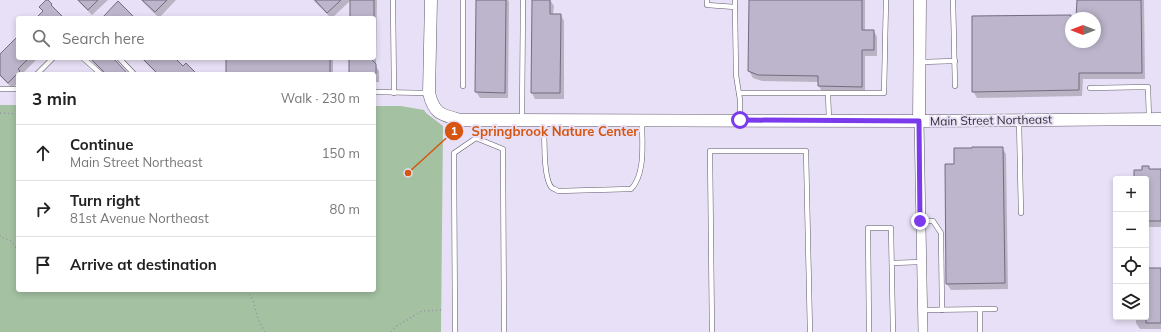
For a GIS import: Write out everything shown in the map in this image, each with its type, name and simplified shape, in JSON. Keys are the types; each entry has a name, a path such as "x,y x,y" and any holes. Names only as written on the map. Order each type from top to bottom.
{"street":[{"path":"429,93 431,0"},
{"path":"920,0 919,121 923,332"},
{"name":"Main Street Northeast","path":"429,93 432,104 437,112 448,117 461,120 919,121 1155,119"}],"lane":[{"path":"393,0 394,93"},
{"path":"463,0 463,86"},
{"path":"522,120 523,0"},
{"path":"707,0 707,5 735,7"},
{"path":"735,0 736,75 739,93 740,120"},
{"path":"739,93 884,93 886,0"},
{"path":"953,0 955,86"},
{"path":"39,72 51,60"},
{"path":"86,60 99,72"},
{"path":"120,60 132,72"},
{"path":"919,62 955,61"},
{"path":"1090,88 1148,87 1155,119"},
{"path":"0,89 16,89"},
{"path":"376,92 429,93"},
{"path":"828,93 829,121"},
{"path":"476,138 477,120"},
{"path":"545,120 544,147 547,178 552,188 558,191 631,190 640,175 642,120"},
{"path":"1019,120 1021,213"},
{"path":"455,332 454,153 476,138"},
{"path":"476,138 503,149 504,332"},
{"path":"712,332 710,152 806,151 810,332"},
{"path":"920,221 933,221 941,232 942,310"},
{"path":"869,332 868,228 891,228 893,332"},
{"path":"892,263 921,262"},
{"path":"922,310 995,309"},
{"path":"980,310 980,332"}],"path":[{"path":"0,113 16,114"},
{"path":"0,235 1,237 11,241 16,247"},
{"path":"248,292 253,300 258,319 265,332"},
{"path":"391,332 395,327 422,311 441,310"}],"green space":[{"path":"0,105 16,105 16,292 376,292 376,106 401,106 424,110 443,126 441,332 0,332"}],"building":[{"path":"46,0 48,0 62,16 38,16 43,11 39,7"},
{"path":"78,0 98,0 88,10"},
{"path":"142,0 167,0 155,12"},
{"path":"315,0 341,0 327,13"},
{"path":"350,0 374,0 374,16 350,16"},
{"path":"476,0 506,0 505,93 475,92"},
{"path":"532,0 550,0 550,14 561,14 560,93 531,93"},
{"path":"749,0 862,0 862,30 874,30 874,50 862,50 862,87 818,86 818,76 758,75 748,71"},
{"path":"1077,0 1141,0 1142,73 1079,73 1079,90 972,92 972,16 1065,15 1065,48 1101,48 1101,12 1076,12"},
{"path":"118,1 133,16 104,16"},
{"path":"16,38 16,60 27,60 18,69 20,71 16,72 16,75 8,83 0,75 0,54"},
{"path":"92,60 115,60 126,72 104,72"},
{"path":"144,60 177,60 183,66 186,63 195,72 156,72"},
{"path":"226,60 330,60 330,72 226,72"},
{"path":"349,60 372,60 376,64 376,72 349,72"},
{"path":"1003,147 1005,283 946,284 945,164 954,164 954,148"},
{"path":"1142,166 1149,166 1149,169 1161,169 1161,221 1149,221 1149,176 1134,176 1134,170 1142,170"},
{"path":"1149,268 1161,268 1161,323 1146,323 1146,320 1149,320"}],"place":[{"name":"Springbrook Nature Center","path":"408,173"}],"route":[{"path":"740,120 919,121 920,221"}]}
